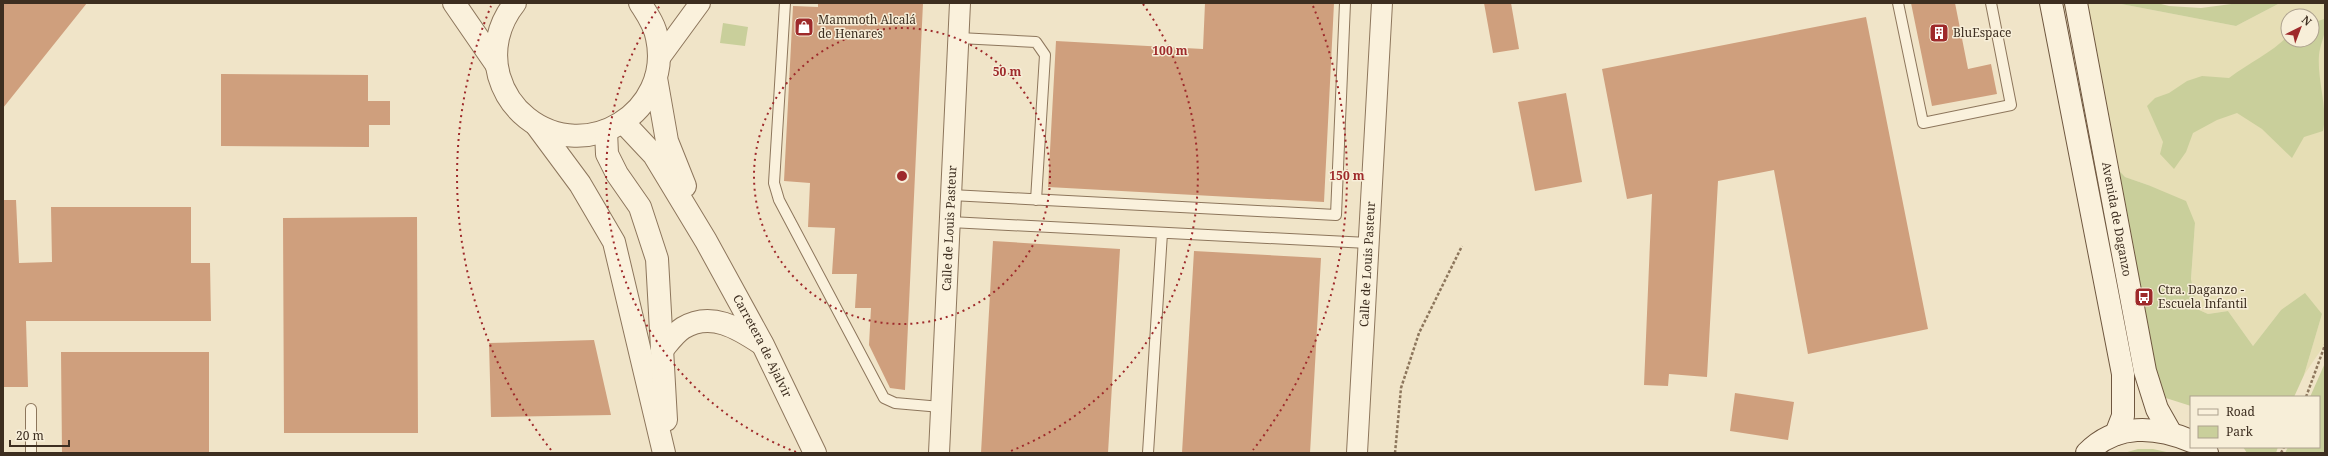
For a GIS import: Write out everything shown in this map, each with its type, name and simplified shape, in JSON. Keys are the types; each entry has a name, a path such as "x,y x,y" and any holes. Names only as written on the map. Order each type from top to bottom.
{"street":[{"path":"454,3 496,64"},
{"path":"515,3 506,14 497,38 496,64 503,89 517,110 537,126 580,184 614,242 664,453"},
{"name":"Carretera de Ajalvir","path":"640,3 650,18 657,38 657,69 667,140 706,241"},
{"path":"537,126 559,135 583,137 615,127 644,103 657,69 700,3"},
{"name":"Calle de Louis Pasteur","path":"939,453 960,3"},
{"name":"Calle de Louis Pasteur","path":"1357,453 1382,3"},
{"name":"Avenida de Daganzo","path":"2051,3 2123,374 2123,416 2116,434"},
{"name":"Avenida de Daganzo","path":"2076,3 2145,371 2157,409 2170,432"},
{"path":"615,127 608,154 617,174 640,207 657,259 667,453"},
{"name":"Carretera de Ajalvir","path":"615,127 654,155 706,241 763,345 815,453"},
{"path":"662,350 682,329 700,320 717,321 736,328 763,345"},
{"path":"2087,453 2093,447 2116,434 2134,430 2152,429 2170,432 2190,441"}],"lane":[{"path":"785,3 774,183 779,200 884,398 895,403 941,407"},
{"path":"951,195 1336,215 1345,3"},
{"path":"1898,3 1923,123 2011,105 1991,3"},
{"path":"958,38 1036,42 1045,55 1036,200"},
{"path":"950,222 1368,243"},
{"path":"1148,453 1162,233"},
{"path":"31,409 31,453"}],"path":[{"path":"1396,453 1401,388 1419,333 1462,246"},
{"path":"2306,396 2325,345"}],"shaded area":[{"path":"2075,3 2116,3 2236,26 2280,3 2325,3 2325,344 2304,375 2322,314 2281,310 2253,346 2228,311 2208,314 2197,309 2191,279 2195,223 2148,185 2125,177 2113,164"}],"green space":[{"path":"2064,3 2075,3 2113,164 2125,177 2186,201 2195,223 2191,279 2197,309 2208,314 2228,311 2253,346 2281,310 2305,293 2322,314 2304,375 2294,396 2190,396 2190,406 2150,393"},
{"path":"2116,3 2157,3 2169,6 2201,8 2239,3 2280,3 2236,26"},
{"path":"2324,19 2325,24 2319,55 2319,74 2324,113 2323,131 2304,137 2292,158 2262,129 2237,113 2217,120 2193,133 2186,152 2174,169 2160,154 2163,142 2147,106 2155,98 2169,93 2187,81 2202,76 2229,78 2280,43 2280,48 2320,48 2320,20"},
{"path":"723,23 748,27 745,46 720,43"},
{"path":"2325,363 2325,453 2285,453 2288,448 2320,448 2320,396 2310,396"},
{"path":"2244,448 2278,448 2276,453 2247,453"},
{"path":"2138,449 2153,449 2171,453 2124,453"}],"building":[{"path":"3,3 87,3 3,108"},
{"path":"818,3 923,3 905,390 890,388 869,345 871,308 855,308 857,274 832,274 835,228 808,227 810,183 784,181 793,6 818,7"},
{"path":"1205,3 1334,3 1324,202 1048,187 1056,41 1203,49"},
{"path":"1484,3 1511,3 1519,49 1493,53"},
{"name":"BluEspace","path":"1911,3 1955,3 1968,69 1991,64 1997,94 1932,106"},
{"path":"1866,17 1928,329 1808,354 1774,170 1718,181 1707,377 1669,374 1668,386 1644,385 1652,194 1627,199 1602,69"},
{"path":"221,74 368,75 368,101 390,101 390,125 369,125 369,147 221,146"},
{"path":"1566,93 1582,182 1535,191 1518,102"},
{"path":"3,200 16,200 19,263 52,262 51,207 191,207 191,263 210,263 211,321 26,321 28,387 3,387"},
{"path":"417,217 418,433 284,433 283,218"},
{"path":"993,241 1120,249 1108,453 981,453"},
{"path":"1194,251 1321,258 1310,453 1182,453"},
{"path":"594,340 611,415 491,417 489,343"},
{"path":"61,352 209,352 209,453 62,453"},
{"path":"1735,393 1794,402 1788,440 1730,431"}],"place":[{"name":"Mammoth Alcalá de Henares","path":"804,27"},
{"name":"BluEspace","path":"1939,33"},
{"name":"Ctra. Daganzo - Escuela Infantil","path":"2144,297"}]}
